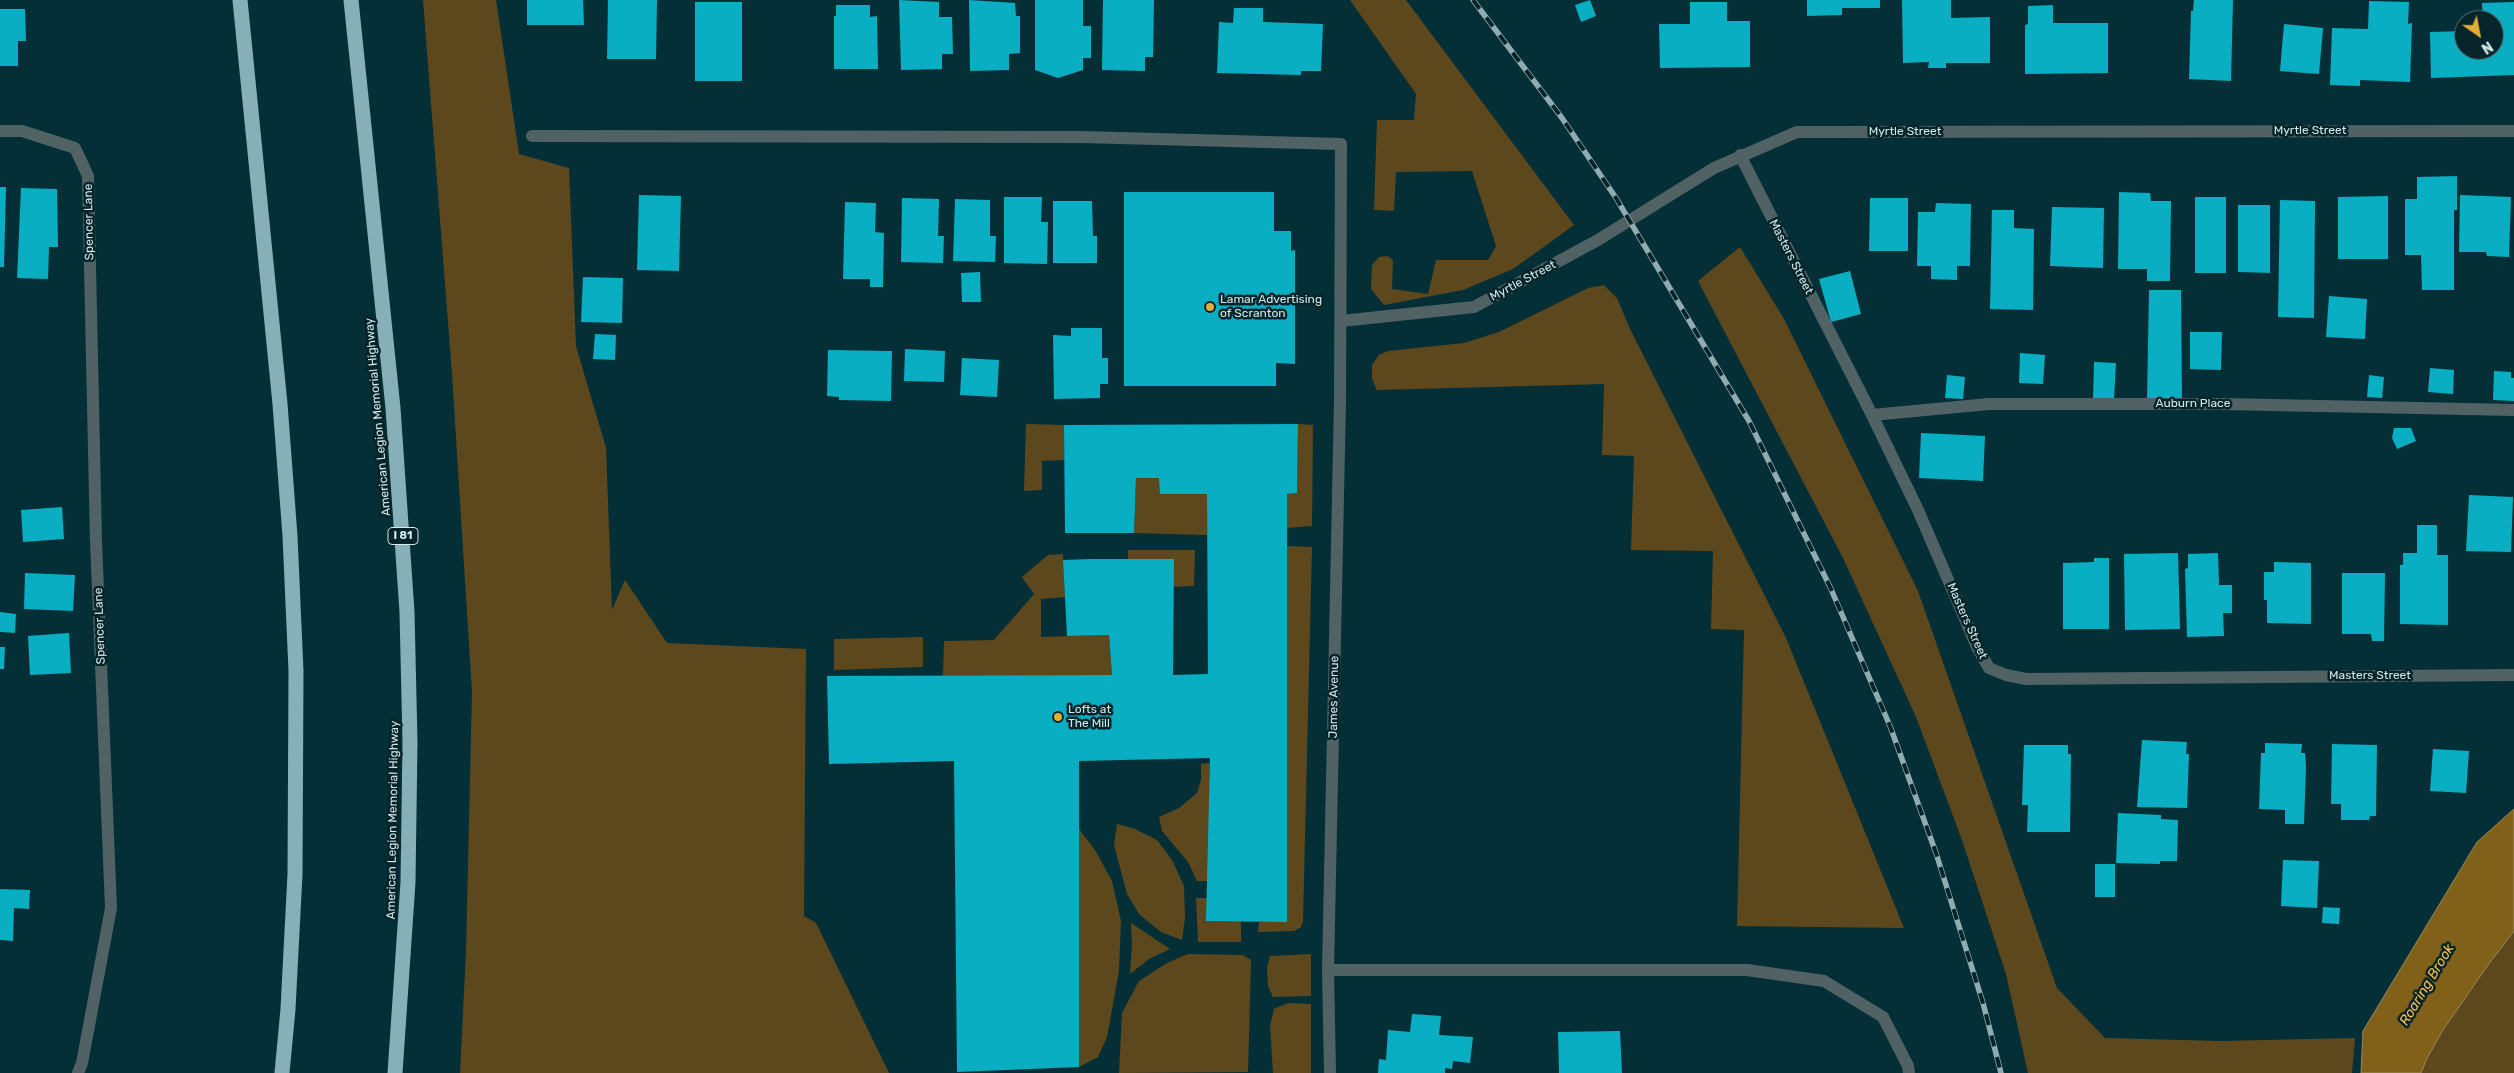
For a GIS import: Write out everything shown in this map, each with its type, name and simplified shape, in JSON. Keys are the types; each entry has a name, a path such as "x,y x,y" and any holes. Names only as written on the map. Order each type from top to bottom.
{"highway":[{"path":"240,0 280,404 290,536 296,662 295,874 288,1009 282,1073"},
{"name":"American Legion Memorial Highway","path":"351,0 392,399 407,612 410,742 408,882 395,1073"}],"street":[{"name":"Spencer Lane","path":"0,131 22,131 75,148 88,176 96,541 112,908 82,1063 78,1073"},
{"name":"Myrtle Street","path":"1341,321 1474,307 1598,240 1714,168 1740,155 1797,132 2514,131"},
{"name":"James Avenue","path":"532,136 1082,137 1341,144 1341,321 1328,970 1330,1073"},
{"name":"Masters Street","path":"1740,155 1872,415 1922,519 1977,647 1989,668 1997,672 2026,679 2514,675"},
{"name":"Auburn Place","path":"1872,415 1989,404 2223,404 2514,410"},
{"path":"1328,970 1747,970 1824,981 1883,1017 1908,1066 1909,1073"}],"shaded area":[{"path":"423,0 496,0 519,154 569,168 576,346 606,448 612,610 625,580 667,643 806,649 804,916 816,923 889,1073 460,1073 466,952 472,692 452,374"},
{"path":"1350,0 1406,0 1574,225 1513,269 1463,290 1384,305 1371,289 1372,265 1379,257 1387,256 1393,260 1392,289 1428,294 1436,260 1488,260 1496,246 1472,171 1396,172 1394,211 1374,210 1377,120 1414,120 1416,94"},
{"path":"1740,247 1784,319 1918,591 2057,988 2105,1038 2221,1041 2355,1038 2352,1073 2028,1073 2006,974 1962,840 1916,717 1843,558 1698,281"},
{"path":"1604,285 1617,298 1630,329 1786,638 1904,928 1737,926 1744,630 1711,629 1713,551 1631,550 1634,456 1602,455 1604,384 1377,390 1372,379 1372,365 1379,355 1388,351 1464,343 1499,332 1588,288"},
{"path":"1026,424 1064,425 1065,460 1042,461 1042,490 1024,491"},
{"path":"1298,424 1313,425 1312,526 1287,528 1287,494 1297,493"},
{"path":"1136,478 1159,478 1207,494 1207,535 1134,533"},
{"path":"1287,546 1312,547 1303,921 1301,927 1294,931 1258,932 1259,922 1287,921"},
{"path":"1128,550 1195,550 1194,586 1173,587 1174,559 1128,559"},
{"path":"1063,554 1065,597 1041,599 1041,637 1109,635 1112,675 943,676 944,641 994,640 1034,594 1022,577 1048,555"},
{"path":"923,637 923,667 834,670 834,639"},
{"path":"1210,763 1208,881 1197,881 1188,862 1162,831 1159,817 1179,808 1197,793 1201,780 1201,764"},
{"path":"1117,824 1135,829 1157,840 1172,860 1184,886 1185,918 1182,940 1161,932 1139,914 1127,894 1114,845"},
{"path":"1079,829 1095,850 1112,881 1121,921 1119,971 1107,1037 1098,1057 1079,1067"},
{"path":"1196,898 1207,898 1207,921 1241,921 1241,942 1198,942"},
{"path":"1131,923 1170,949 1149,959 1130,974 1132,945"},
{"path":"2514,931 2514,1073 2421,1073 2443,1030"},
{"path":"1188,954 1243,955 1251,960 1248,1072 1119,1073 1122,1013 1139,981 1167,963"},
{"path":"1311,954 1311,996 1273,997 1268,986 1267,967 1270,956"},
{"path":"1288,1003 1311,1004 1311,1073 1273,1073 1270,1026 1274,1009"}],"water":[{"name":"Roaring Brook","path":"2514,809 2514,931 2443,1030 2421,1073 2361,1073 2363,1031 2477,842"}],"building":[{"path":"527,0 583,0 584,25 527,25"},
{"path":"608,0 657,0 656,59 607,59"},
{"path":"899,0 939,2 939,17 952,17 953,54 942,54 942,69 901,70"},
{"path":"969,0 1015,3 1016,16 1020,16 1020,53 1009,54 1009,70 970,71"},
{"path":"1035,0 1083,0 1083,26 1091,26 1091,58 1083,58 1083,70 1058,78 1035,70"},
{"path":"1103,0 1154,0 1153,57 1145,57 1145,71 1102,70"},
{"path":"1590,0 1596,16 1581,22 1575,5"},
{"path":"1807,0 1880,0 1880,8 1842,8 1842,15 1807,16"},
{"path":"1902,0 1951,0 1951,18 1990,17 1990,63 1946,63 1946,68 1928,68 1929,62 1903,63"},
{"path":"2194,0 2233,0 2231,81 2189,79 2191,11 2193,11"},
{"path":"2369,1 2409,2 2408,24 2412,23 2410,82 2360,80 2360,86 2330,85 2332,28 2368,29"},
{"path":"695,2 742,2 742,81 695,81"},
{"path":"1690,2 1727,2 1727,21 1750,21 1750,67 1660,68 1659,24 1690,24"},
{"path":"2514,2 2514,75 2431,78 2430,32 2454,31 2454,60 2504,60 2504,10 2482,10 2482,3"},
{"path":"836,5 870,5 870,17 877,16 878,69 834,69 834,16 836,16"},
{"path":"2053,5 2053,23 2108,23 2108,73 2025,74 2025,25 2028,24 2028,6"},
{"path":"1234,8 1263,8 1263,22 1323,24 1321,71 1301,71 1301,75 1217,73 1219,22 1233,23"},
{"path":"0,9 25,9 26,41 18,41 18,66 0,66"},
{"path":"2284,24 2323,28 2319,74 2280,71"},
{"path":"2457,176 2457,210 2454,210 2454,290 2422,290 2421,255 2405,255 2405,199 2417,199 2417,177"},
{"path":"0,187 6,187 4,267 0,267"},
{"path":"21,188 57,189 58,247 49,247 48,279 17,278"},
{"name":"Lamar Advertising of Scranton","path":"1124,192 1274,192 1274,231 1291,231 1291,251 1295,250 1295,364 1276,363 1276,386 1124,386"},
{"path":"2119,192 2150,193 2151,201 2171,201 2170,281 2147,281 2147,269 2118,269"},
{"path":"639,195 681,196 679,271 637,270"},
{"path":"2460,195 2511,197 2509,257 2487,256 2486,252 2459,252"},
{"path":"2388,196 2388,259 2338,259 2338,197"},
{"path":"1004,197 1042,197 1041,222 1048,222 1047,264 1004,263"},
{"path":"2195,197 2226,197 2226,273 2195,273"},
{"path":"902,198 939,199 938,236 944,236 943,263 901,262"},
{"path":"1870,198 1908,198 1908,251 1869,251"},
{"path":"955,199 990,200 990,236 996,236 995,262 953,261"},
{"path":"2280,200 2315,201 2314,318 2278,317"},
{"path":"1053,201 1092,201 1093,236 1097,236 1097,263 1053,263"},
{"path":"845,202 876,203 875,232 884,233 883,287 870,287 870,279 843,279"},
{"path":"1936,203 1971,204 1970,266 1957,266 1957,280 1931,279 1931,266 1917,266 1918,212 1935,212"},
{"path":"2238,205 2270,205 2270,273 2238,272"},
{"path":"2052,207 2104,208 2103,268 2050,266"},
{"path":"1992,210 2014,210 2014,228 2034,229 2033,310 1990,309"},
{"path":"1850,271 1861,314 1831,322 1819,279"},
{"path":"980,272 981,302 962,302 961,273"},
{"path":"583,277 623,278 622,323 581,322"},
{"path":"2149,290 2181,290 2182,399 2147,398"},
{"path":"2329,296 2367,299 2365,339 2326,337"},
{"path":"1071,328 1102,328 1102,358 1108,358 1108,384 1100,384 1100,398 1054,399 1053,335 1071,336"},
{"path":"2190,332 2222,332 2221,370 2190,369"},
{"path":"595,334 616,335 615,360 593,359"},
{"path":"905,349 945,351 944,382 904,381"},
{"path":"828,350 892,351 891,401 839,400 839,397 827,396"},
{"path":"2020,353 2045,355 2043,384 2019,383"},
{"path":"962,358 999,360 997,397 960,395"},
{"path":"2094,362 2116,363 2114,399 2093,398"},
{"path":"2430,368 2454,370 2453,394 2428,392"},
{"path":"2494,371 2511,372 2511,378 2514,378 2514,401 2493,400"},
{"path":"1947,375 1965,377 1963,399 1945,398"},
{"path":"2369,375 2384,377 2382,398 2367,397"},
{"name":"Lofts at The Mill","path":"1298,424 1297,493 1287,494 1287,922 1206,921 1210,758 1079,761 1079,1067 957,1072 954,761 829,764 827,676 1112,675 1109,635 1067,636 1063,560 1091,559 1174,559 1173,675 1208,674 1207,494 1160,494 1159,478 1136,478 1134,533 1065,533 1064,425"},
{"path":"2394,428 2411,428 2416,441 2397,449 2392,438"},
{"path":"1921,433 1985,436 1983,481 1919,478"},
{"path":"2469,495 2513,497 2511,552 2466,551"},
{"path":"62,507 64,539 23,542 21,510"},
{"path":"2417,525 2437,525 2437,555 2448,555 2448,625 2400,624 2400,565 2403,565 2403,553 2417,553"},
{"path":"2178,553 2180,629 2125,630 2124,554"},
{"path":"2218,553 2219,585 2232,585 2232,613 2223,613 2224,636 2187,637 2185,569 2188,568 2188,554"},
{"path":"2094,558 2109,558 2109,629 2063,629 2063,563 2094,562"},
{"path":"2274,562 2311,563 2311,624 2267,623 2267,600 2264,600 2264,572 2274,572"},
{"path":"25,573 75,575 73,611 24,609"},
{"path":"2342,573 2385,573 2384,641 2372,641 2371,634 2342,634"},
{"path":"0,612 16,614 15,633 0,632"},
{"path":"69,633 71,673 30,675 28,636"},
{"path":"0,647 5,647 4,669 0,669"},
{"path":"2142,740 2187,742 2186,754 2189,754 2187,808 2137,807"},
{"path":"2265,743 2302,744 2301,753 2305,753 2306,766 2304,824 2285,824 2285,810 2259,809 2261,753 2265,753"},
{"path":"2332,744 2377,745 2376,816 2370,816 2369,820 2341,820 2341,804 2331,804"},
{"path":"2024,745 2068,745 2068,754 2071,754 2070,832 2027,832 2028,805 2022,805"},
{"path":"2433,749 2469,751 2466,793 2430,791"},
{"path":"2118,813 2161,815 2161,819 2178,820 2177,861 2160,861 2160,864 2116,863"},
{"path":"2283,860 2319,861 2317,908 2281,906"},
{"path":"2095,864 2115,864 2115,897 2095,897"},
{"path":"0,889 30,890 29,909 14,908 13,941 0,940"},
{"path":"2323,907 2340,908 2339,924 2322,923"},
{"path":"1412,1014 1441,1016 1439,1035 1473,1037 1470,1063 1453,1061 1452,1069 1445,1068 1445,1073 1378,1073 1379,1059 1386,1060 1388,1030 1410,1032"},
{"path":"1620,1031 1622,1073 1559,1073 1558,1032"}],"railway":[{"path":"1473,0 1562,118 1616,198 1749,421 1831,589 1890,726 1936,853 1983,1003 2001,1073"}],"place":[{"name":"Lamar Advertising of Scranton","path":"1210,307"},
{"name":"Lofts at The Mill","path":"1058,717"}]}
